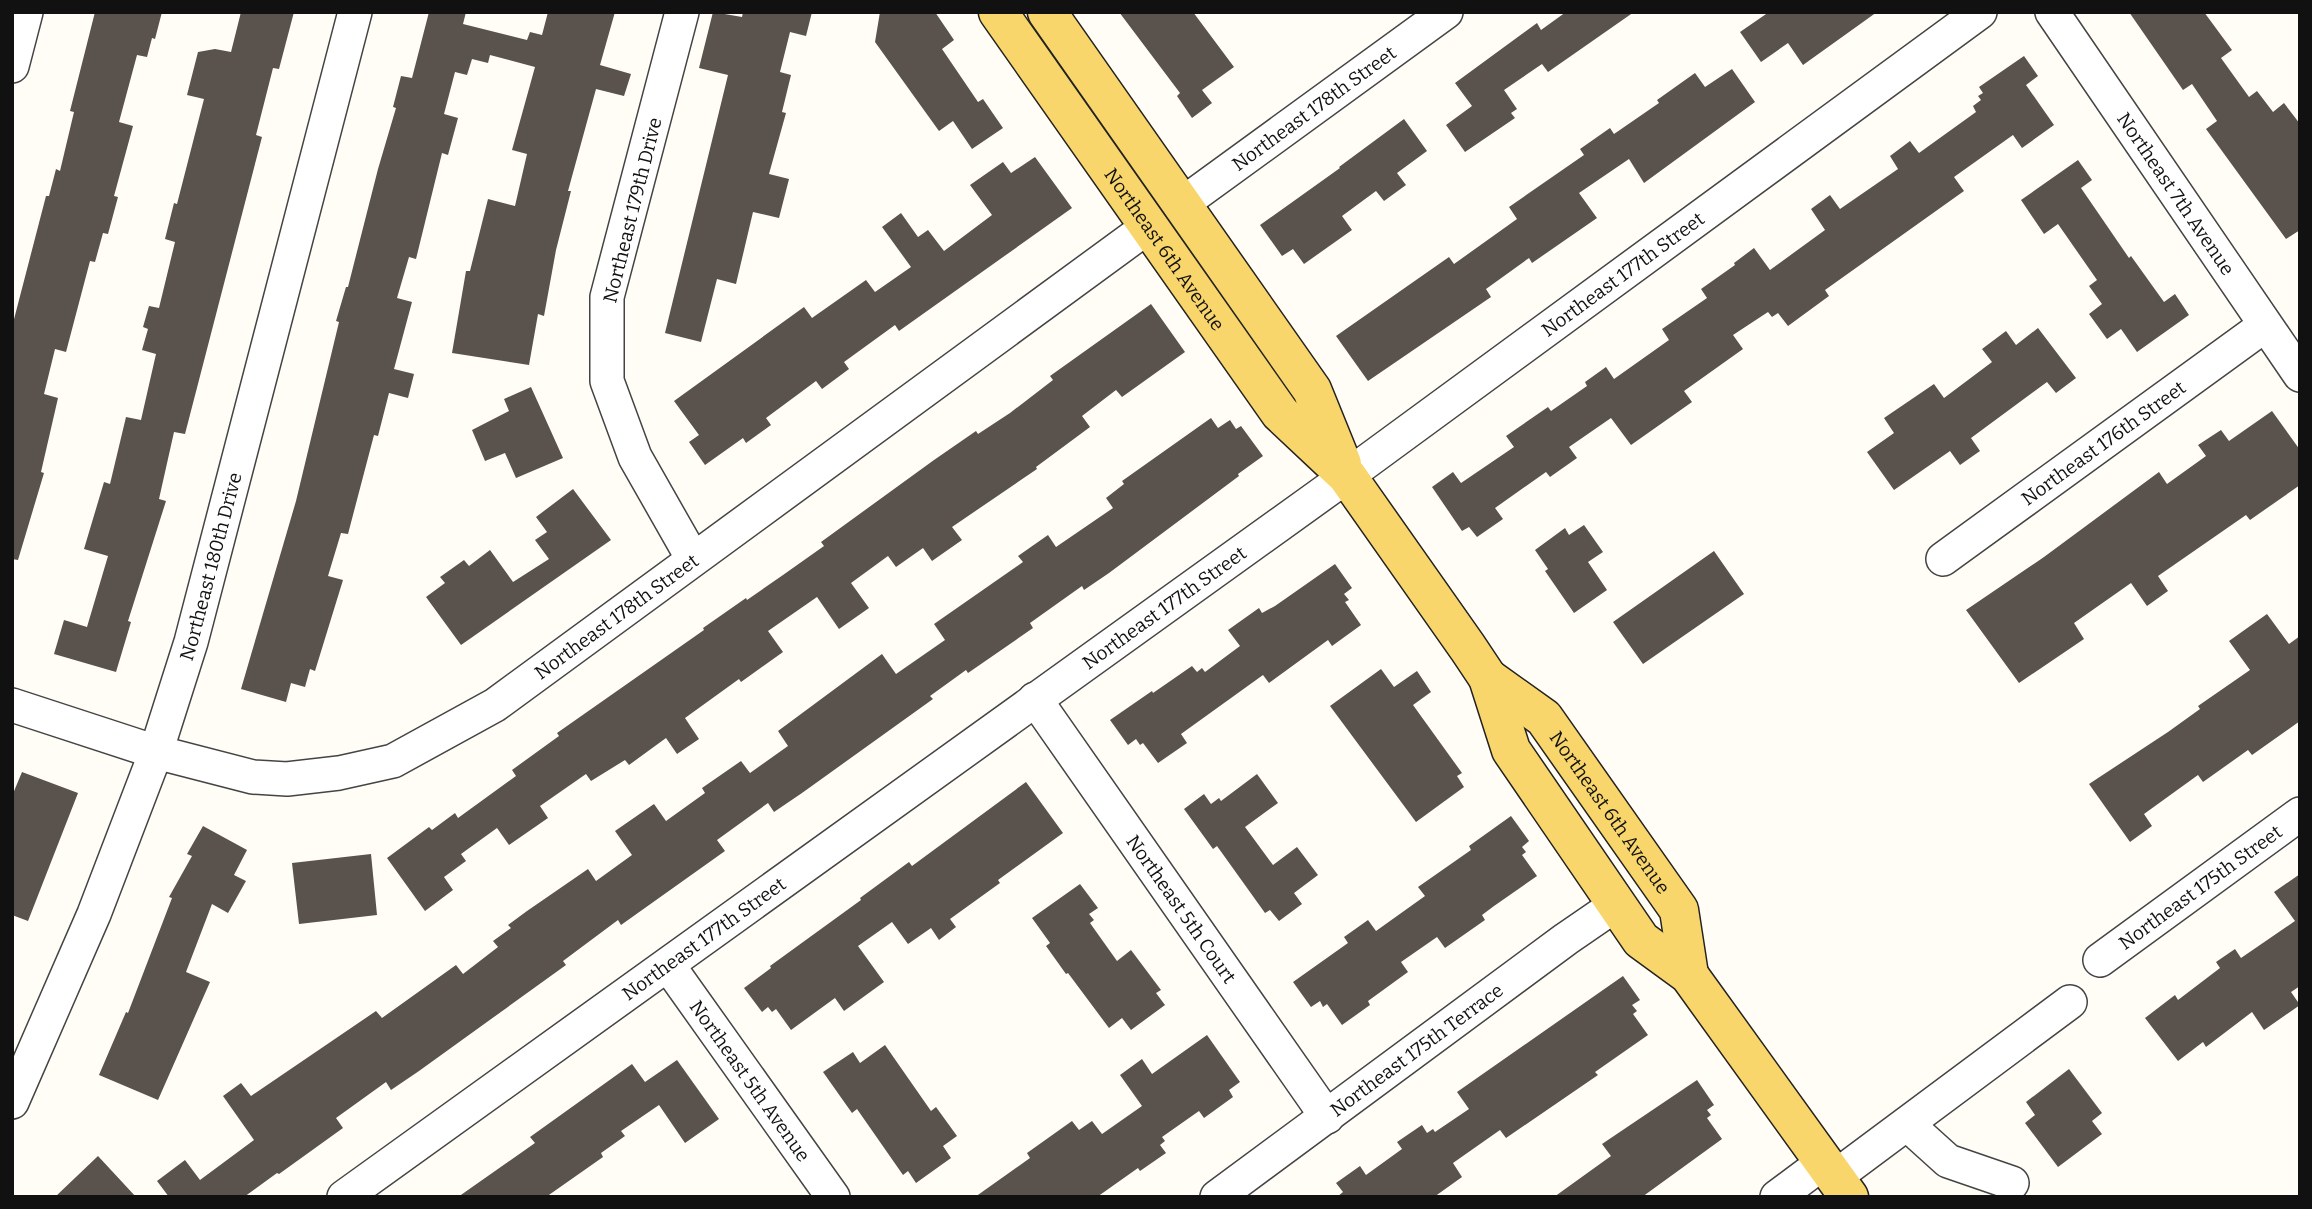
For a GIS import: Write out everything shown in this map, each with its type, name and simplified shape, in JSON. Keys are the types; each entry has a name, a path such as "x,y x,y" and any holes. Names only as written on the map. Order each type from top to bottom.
{"main road":[{"name":"Northeast 6th Avenue","path":"998,12 1279,413 1347,476 1488,678 1511,750 1641,940 1689,975 1836,1179"},
{"name":"Northeast 6th Avenue","path":"1048,12 1312,390 1347,476"},
{"name":"Northeast 6th Avenue","path":"1488,678 1544,718 1679,909 1689,975"}],"street":[{"path":"12,66 26,12"},
{"name":"Northeast 180th Drive","path":"12,1102 94,914 156,752 191,642 355,12"},
{"name":"Northeast 179th Drive","path":"682,12 607,297 607,380 635,457 693,559"},
{"name":"Northeast 177th Street","path":"344,1197 1347,476 1980,12"},
{"name":"Northeast 7th Avenue","path":"2052,12 2300,375"},
{"name":"Northeast 178th Street","path":"1182,204 1435,16"},
{"name":"Northeast 178th Street","path":"12,705 156,752 253,777 287,779 339,773 393,761 495,705 1149,226"},
{"name":"Northeast 176th Street","path":"1943,559 2264,326"},
{"name":"Northeast 5th Court","path":"1035,699 1328,1116"},
{"name":"Northeast 175th Street","path":"2100,960 2300,814"},
{"name":"Northeast 175th Terrace","path":"1217,1197 1617,904"},
{"name":"Northeast 5th Avenue","path":"668,965 833,1197"},
{"path":"1777,1197 1836,1179 2070,1002"},
{"path":"1907,1124 1948,1161 2012,1183"}],"building":[{"path":"95,12 162,12 147,57 137,55 119,122 133,126 114,196 118,197 108,234 103,233 95,262 90,261 66,352 55,349 44,394 58,398 41,472 44,473 18,560 12,559 12,327 46,196 49,196 56,169 60,171 74,112 70,111"},
{"path":"241,12 294,12 279,69 273,68 256,135 262,137 185,434 174,432 159,499 166,501 128,621 131,622 116,672 54,654 64,620 87,627 108,556 84,549 104,482 110,484 126,417 141,420 156,354 142,350 148,329 143,327 149,306 159,308 175,242 165,239 174,203 177,204 204,99 187,95 198,52 215,49 231,52"},
{"path":"429,12 466,12 463,24 527,40 530,32 542,35 548,12 615,12 600,65 631,74 624,96 596,89 568,191 571,191 556,250 544,316 538,314 529,365 452,353 466,271 470,271 488,199 515,206 527,154 512,150 535,67 490,55 488,63 472,59 467,75 455,72 444,114 458,118 448,155 442,153 416,259 409,257 397,298 412,302 394,369 414,374 408,398 389,393 378,436 374,435 348,534 341,533 328,576 343,580 315,671 310,669 305,687 291,683 286,702 241,689 296,501 339,322 336,321 348,287 396,108 393,107 401,76 412,78"},
{"path":"713,12 742,17 743,12 812,12 806,36 790,32 780,72 791,75 782,112 786,113 769,174 789,179 779,218 753,212 736,284 717,279 701,342 665,333 728,75 699,68"},
{"path":"880,12 935,12 954,40 942,49 978,102 983,99 1003,128 972,149 953,121 939,131 875,42"},
{"path":"1119,12 1193,12 1234,67 1202,90 1212,103 1192,118 1177,96 1180,93"},
{"path":"1566,12 1634,12 1548,72 1542,64 1504,90 1517,109 1511,113 1515,118 1465,152 1446,125 1472,106 1455,83 1537,23 1541,30"},
{"path":"1769,12 1877,12 1803,65 1788,43 1761,62 1740,32"},
{"path":"2129,12 2204,12 2232,50 2221,58 2249,97 2257,91 2273,112 2284,103 2300,124 2300,230 2286,239 2206,129 2217,121 2192,84 2183,90"},
{"path":"2024,56 2038,76 2026,85 2054,125 2022,148 2013,135 1954,177 1964,191 1825,290 1829,296 1788,326 1778,313 1772,317 1768,312 1733,335 1743,349 1684,391 1692,402 1631,445 1611,418 1569,447 1577,458 1550,477 1546,472 1495,508 1503,519 1477,537 1469,527 1462,531 1432,487 1453,472 1461,483 1514,447 1506,436 1548,407 1551,411 1587,386 1585,382 1606,367 1614,379 1669,340 1662,329 1707,298 1701,289 1754,248 1770,270 1825,230 1811,209 1830,195 1840,209 1898,169 1890,156 1910,141 1919,153 1976,112 1973,106 1981,100 1978,96 1983,93 1979,87"},
{"path":"1732,69 1755,102 1644,183 1629,159 1579,193 1597,218 1532,263 1529,258 1486,289 1491,297 1368,381 1336,336 1449,257 1454,264 1517,219 1509,207 1584,155 1580,149 1610,128 1614,134 1659,103 1657,100 1695,73 1705,87"},
{"path":"1404,119 1427,151 1397,173 1406,185 1384,201 1376,191 1342,216 1352,230 1304,264 1293,249 1282,256 1260,225"},
{"path":"1035,157 1072,208 899,331 895,325 844,362 849,369 822,389 816,381 766,418 771,425 746,443 743,438 705,465 689,442 699,435 674,401 804,307 812,318 866,280 875,292 911,267 882,227 901,213 918,237 928,230 944,251 992,215 970,185 1003,162 1011,173"},
{"path":"2078,160 2092,180 2081,188 2129,258 2131,256 2164,302 2175,294 2189,315 2137,352 2121,329 2107,339 2089,314 2102,304 2089,286 2097,280 2058,224 2044,234 2021,200"},
{"path":"1151,304 1185,352 1122,397 1116,390 1082,416 1090,427 1036,467 1037,469 952,527 962,540 932,561 923,548 896,567 888,556 851,583 869,608 839,629 817,597 768,631 783,652 741,682 739,679 685,718 699,739 677,754 666,738 629,765 625,760 591,781 586,774 540,806 548,818 509,845 497,828 461,854 466,861 444,877 453,890 425,911 387,858 429,827 432,830 455,813 458,818 516,776 512,770 559,736 557,733 704,630 703,628 824,546 821,542 934,460 976,431 978,434 1010,413 1053,380 1050,376"},
{"path":"2038,328 2076,378 2056,393 2047,382 1971,438 1980,451 1960,465 1950,451 1894,490 1867,452 1894,433 1884,418 1934,384 1944,398 1992,362 1982,349 2006,331 2016,345"},
{"path":"531,387 563,458 516,478 505,453 485,461 472,430 509,411 504,399"},
{"path":"2272,411 2300,450 2300,485 2250,520 2246,515 2158,576 2168,591 2147,606 2131,583 2074,623 2084,639 2019,683 1966,610 2044,557 2159,472 2167,484 2206,456 2198,445 2221,430 2229,441"},
{"path":"1211,418 1218,428 1230,420 1236,429 1241,426 1263,456 1109,573 1084,590 1082,586 1030,623 1033,628 968,673 966,670 930,696 933,699 802,793 774,812 768,803 717,840 725,851 621,925 618,920 563,961 566,965 419,1071 391,1090 386,1082 336,1118 343,1128 244,1197 169,1197 157,1181 185,1160 200,1180 254,1140 223,1096 241,1083 251,1096 376,1011 382,1018 456,965 463,974 498,947 493,941 511,928 508,925 527,911 588,869 596,881 632,855 615,831 654,804 666,821 705,793 702,788 741,761 750,773 788,746 778,731 882,654 896,674 945,640 934,624 1023,562 1018,556 1048,535 1056,547 1113,508 1106,498 1124,484 1122,481"},
{"path":"573,489 611,540 461,645 426,597 445,583 440,577 464,560 469,566 490,550 513,582 549,559 535,540 547,532 536,517"},
{"path":"1584,525 1603,552 1588,562 1607,590 1574,613 1545,571 1548,569 1535,550 1565,528 1569,535"},
{"path":"1714,551 1744,594 1643,664 1613,622"},
{"path":"1335,564 1352,588 1344,594 1349,600 1345,602 1361,625 1332,646 1328,640 1269,683 1263,675 1181,734 1187,743 1158,763 1143,743 1140,745 1136,739 1128,745 1110,720 1192,666 1197,672 1202,668 1205,672 1240,646 1228,630 1259,608 1262,613 1275,606"},
{"path":"2267,614 2289,644 2300,636 2300,721 2252,755 2248,750 2203,782 2198,775 2144,814 2152,826 2130,842 2089,784 2168,732 2200,709 2198,706 2250,670 2229,641"},
{"path":"1381,669 1394,687 1417,671 1431,692 1413,705 1462,773 1457,776 1464,787 1416,822 1330,706"},
{"path":"22,772 78,793 28,921 12,915 12,796"},
{"path":"1257,774 1278,803 1245,827 1273,865 1297,847 1318,875 1294,893 1302,904 1279,921 1270,910 1265,913 1217,846 1213,849 1184,809 1204,794 1211,804 1219,798 1221,801"},
{"path":"1026,782 1063,833 950,919 956,927 939,940 931,928 908,944 892,922 858,946 884,982 844,1011 835,998 791,1030 776,1009 772,1012 768,1007 762,1012 744,988 909,862 912,866"},
{"path":"1511,816 1529,841 1522,847 1526,852 1522,855 1537,876 1482,915 1485,920 1445,948 1437,937 1401,962 1408,972 1368,1001 1370,1005 1342,1025 1327,1004 1323,1007 1320,1001 1311,1007 1293,982 1348,943 1344,937 1368,920 1376,931 1425,896 1418,887 1471,850 1469,846"},
{"path":"203,826 247,850 234,875 246,881 228,913 212,904 186,972 210,982 158,1100 99,1075 126,1012 128,1013 172,898 169,897 192,856 187,854"},
{"path":"371,854 377,915 299,924 292,863"},
{"path":"2300,874 2300,986 2291,992 2300,1005 2264,1030 2252,1012 2206,1047 2203,1042 2178,1061 2145,1018 2175,995 2178,1000 2220,968 2216,962 2235,949 2241,958 2295,921 2274,892"},
{"path":"1080,884 1098,908 1089,914 1094,920 1090,923 1117,961 1131,950 1161,990 1156,993 1165,1005 1131,1030 1122,1018 1109,1028 1046,946 1050,943 1032,918"},
{"path":"1623,976 1640,1000 1632,1005 1637,1011 1633,1014 1648,1035 1595,1072 1598,1075 1506,1138 1500,1130 1453,1163 1462,1177 1434,1197 1337,1197 1343,1192 1336,1183 1360,1166 1366,1175 1402,1149 1397,1142 1422,1125 1427,1133 1433,1129 1435,1132 1469,1109 1457,1092"},
{"path":"1207,1035 1240,1082 1229,1090 1233,1097 1204,1118 1199,1111 1162,1137 1165,1141 1160,1145 1166,1153 1140,1171 1138,1168 1097,1197 975,1197 1030,1158 1027,1153 1072,1121 1079,1130 1092,1121 1102,1134 1142,1106 1120,1075 1142,1059 1152,1074"},
{"path":"885,1045 931,1111 936,1107 957,1136 943,1146 951,1158 916,1183 908,1171 903,1175 857,1109 852,1113 823,1072 853,1052 860,1063"},
{"path":"677,1060 719,1119 685,1143 659,1105 621,1131 625,1136 601,1153 603,1157 546,1197 458,1197 535,1143 530,1137 632,1064 645,1082"},
{"path":"2069,1069 2102,1113 2092,1121 2102,1134 2058,1167 2025,1123 2035,1115 2026,1102"},
{"path":"1697,1080 1714,1105 1707,1110 1711,1115 1707,1118 1722,1139 1642,1197 1554,1197 1611,1156 1602,1144"},
{"path":"98,1156 136,1197 55,1197"}]}
